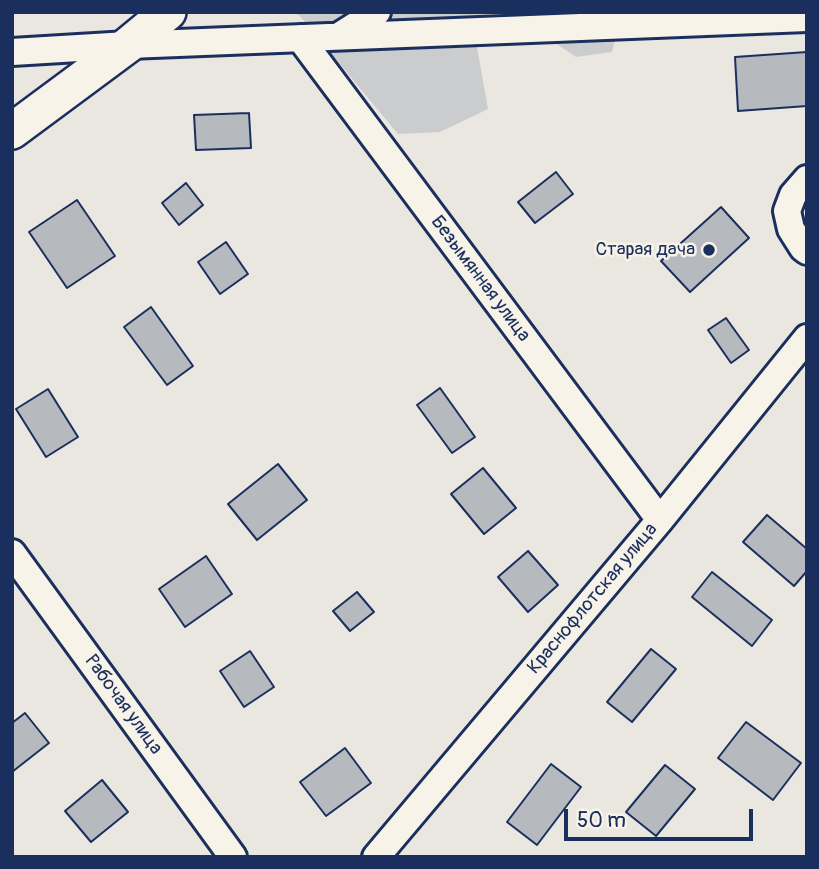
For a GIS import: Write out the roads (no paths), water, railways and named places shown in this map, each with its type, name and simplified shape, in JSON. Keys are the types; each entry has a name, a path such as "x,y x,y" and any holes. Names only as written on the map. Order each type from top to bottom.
{"main road":[{"path":"12,131 168,12"}],"street":[{"path":"337,37 377,12"},
{"path":"12,52 807,18"},
{"name":"Безымянная улица","path":"300,38 660,520"},
{"path":"807,179 793,195 787,211 790,229 807,251"},
{"name":"Краснофлотская улица","path":"376,857 660,520 807,338"},
{"name":"Рабочая улица","path":"12,553 233,857"}],"place":[{"name":"Старая дача","path":"709,250"}]}
